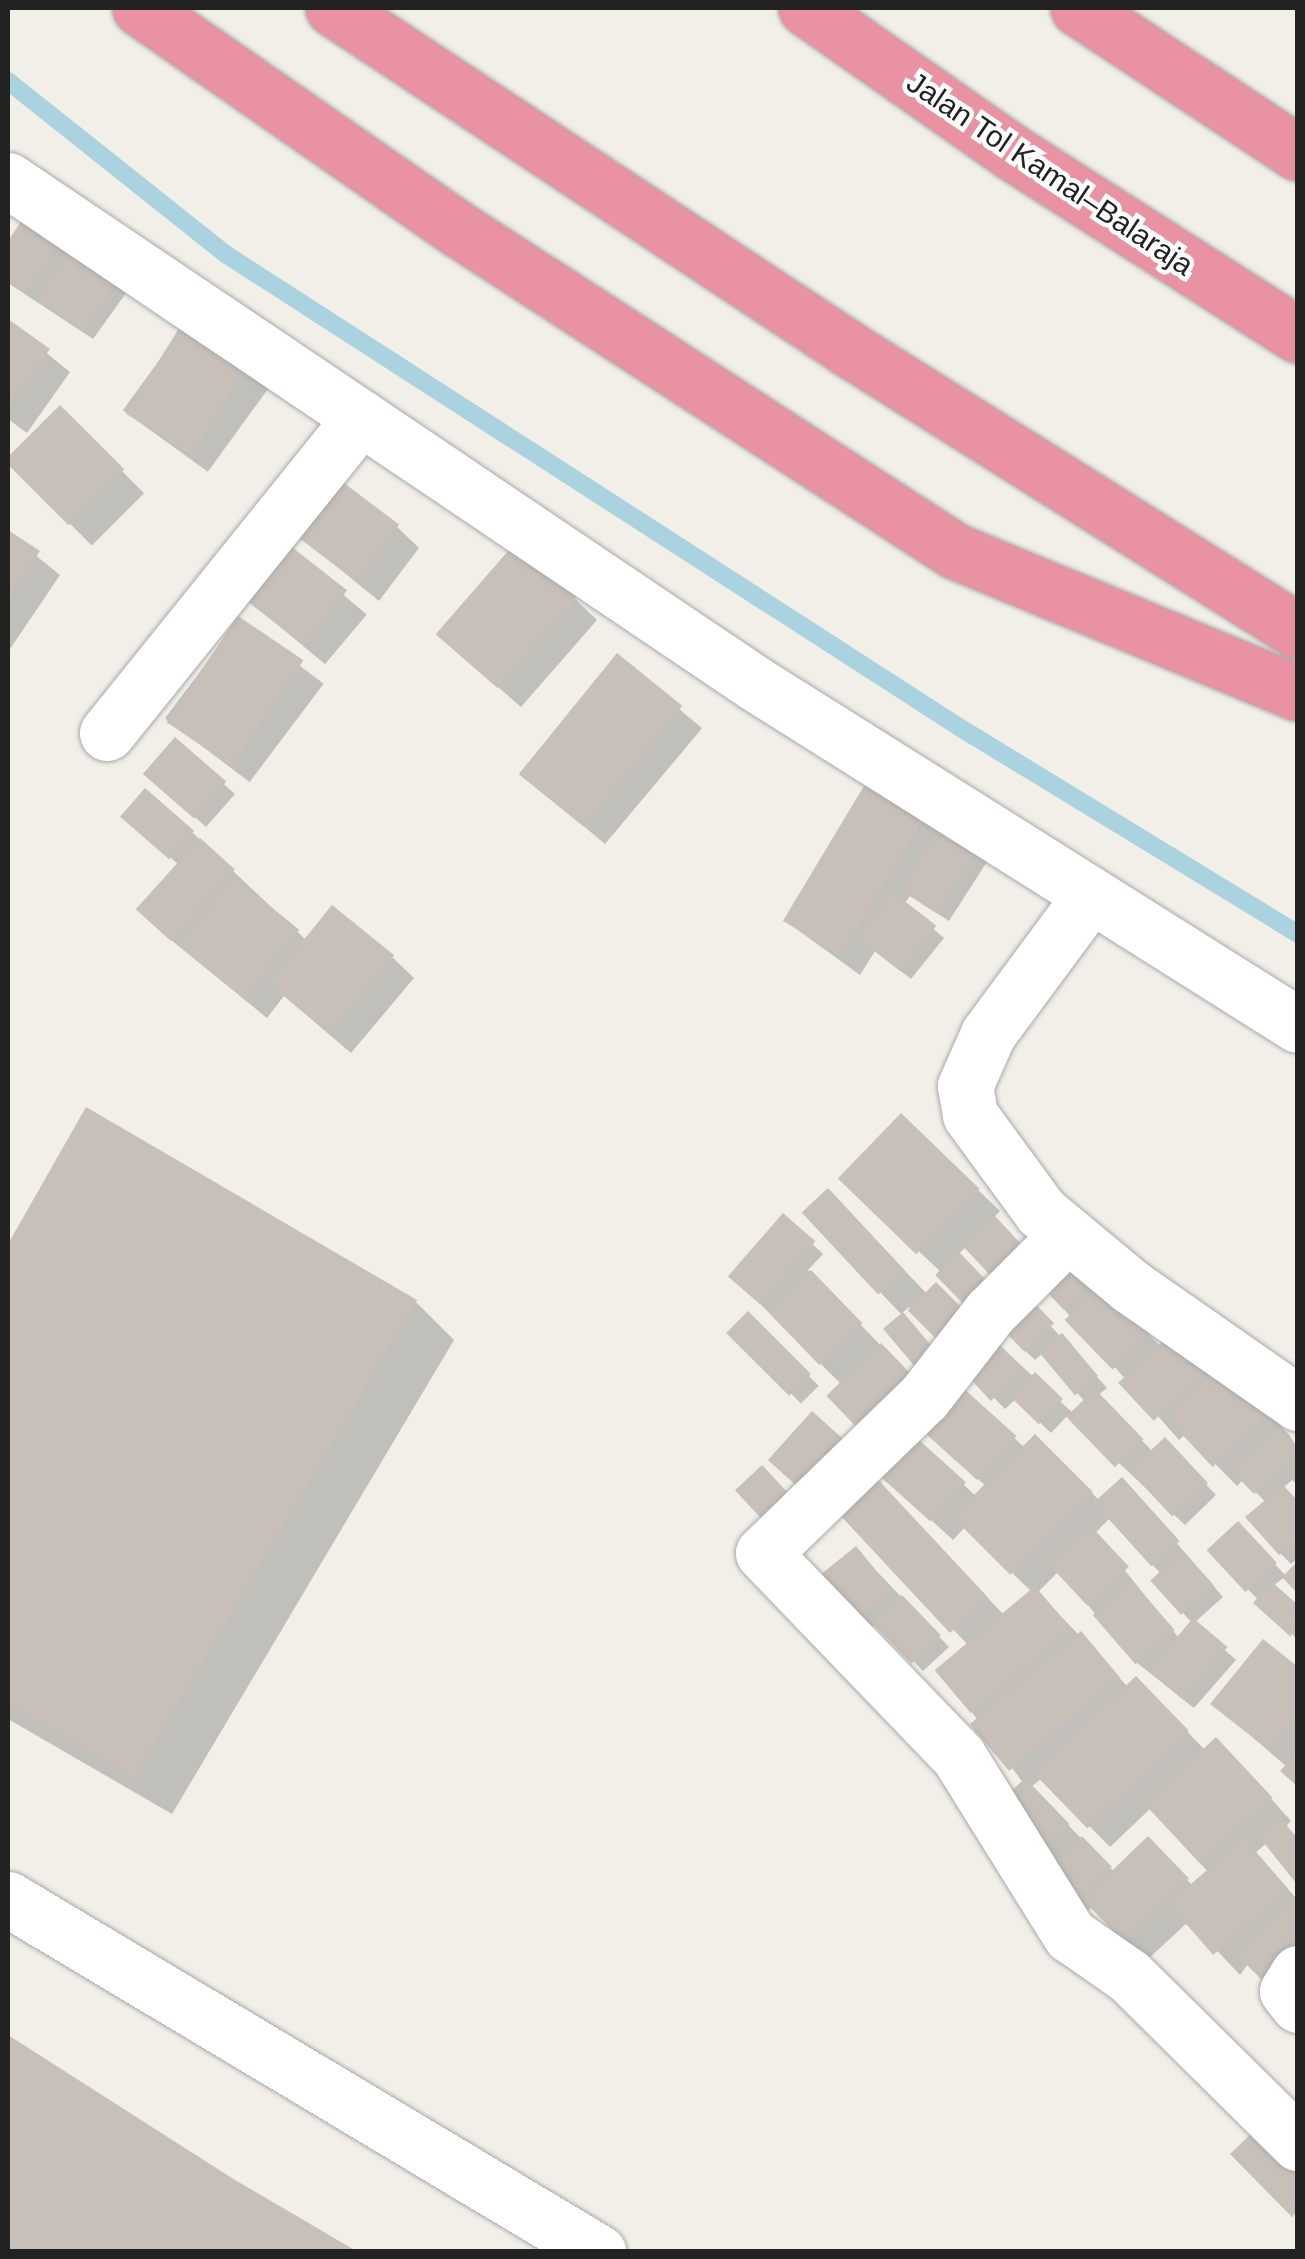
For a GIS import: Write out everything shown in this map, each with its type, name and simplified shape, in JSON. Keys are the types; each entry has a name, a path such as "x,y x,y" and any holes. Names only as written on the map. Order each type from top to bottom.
{"highway":[{"path":"140,8 458,229 955,551 1298,693"},
{"path":"333,8 511,127 1298,631"},
{"name":"Jalan Tol Kamal–Balaraja","path":"806,8 1010,151 1298,336"},
{"path":"1078,8 1298,152"}],"street":[{"path":"8,180 756,684 1298,1025"},
{"path":"107,733 361,417"},
{"path":"1090,896 988,1034 965,1086 970,1115 1011,1178 1067,1234 1298,1404"},
{"path":"1067,1234 990,1312 924,1397 763,1553 959,1757 1070,1936 1128,1976 1294,2128"},
{"path":"8,1899 598,2252"},
{"path":"1298,1973 1288,1991 1298,2005"}],"building":[{"path":"28,211 65,235 26,293 8,281 8,241"},
{"path":"73,245 120,277 84,331 37,299"},
{"path":"8,319 50,349 8,408"},
{"path":"183,322 249,363 192,455 126,414"},
{"path":"60,405 124,469 68,525 8,465 8,457"},
{"path":"332,474 399,525 356,581 289,531"},
{"path":"8,530 40,551 8,599"},
{"path":"284,541 347,590 304,645 241,596"},
{"path":"515,543 577,597 498,688 436,634"},
{"path":"238,616 303,660 232,766 166,722"},
{"path":"617,653 682,706 584,827 519,774"},
{"path":"175,737 226,782 194,819 143,774"},
{"path":"870,776 928,811 841,956 783,921"},
{"path":"145,788 194,831 169,859 120,817"},
{"path":"945,821 981,844 936,913 900,890"},
{"path":"200,838 235,869 171,941 136,909"},
{"path":"234,877 299,930 244,998 179,945"},
{"path":"893,892 936,926 901,972 857,938"},
{"path":"332,905 394,955 331,1034 268,983"},
{"path":"86,1107 417,1300 134,1778 8,1703 8,1244"},
{"path":"901,1113 979,1189 916,1254 838,1178"},
{"path":"828,1188 904,1270 878,1294 802,1213"},
{"path":"783,1213 815,1241 760,1305 728,1276"},
{"path":"995,1216 1030,1254 998,1284 963,1246"},
{"path":"1070,1251 1093,1279 1064,1310 1035,1280"},
{"path":"959,1252 996,1290 972,1313 935,1275"},
{"path":"811,1270 862,1323 819,1365 768,1312"},
{"path":"936,1282 976,1322 948,1351 908,1310"},
{"path":"1102,1284 1150,1334 1113,1370 1065,1320"},
{"path":"1020,1288 1054,1323 1025,1352 991,1316"},
{"path":"748,1311 811,1374 789,1396 726,1333"},
{"path":"903,1312 946,1363 926,1380 883,1329"},
{"path":"1181,1324 1216,1362 1154,1421 1118,1383"},
{"path":"989,1333 1024,1370 991,1401 956,1364"},
{"path":"1062,1333 1098,1376 1075,1395 1039,1352"},
{"path":"881,1343 927,1390 872,1443 826,1396"},
{"path":"1224,1362 1271,1412 1213,1467 1165,1417"},
{"path":"1035,1372 1063,1399 1039,1424 1011,1397"},
{"path":"952,1378 1017,1436 977,1480 913,1422"},
{"path":"1095,1389 1144,1439 1115,1467 1066,1417"},
{"path":"812,1411 856,1450 812,1500 768,1460"},
{"path":"1279,1426 1298,1456 1254,1494 1231,1470"},
{"path":"908,1430 966,1482 931,1522 873,1469"},
{"path":"1035,1434 1093,1492 1010,1575 952,1517"},
{"path":"1165,1437 1208,1483 1172,1516 1129,1470"},
{"path":"762,1465 800,1506 773,1531 735,1490"},
{"path":"870,1471 988,1598 950,1633 832,1506"},
{"path":"1122,1477 1180,1541 1151,1566 1094,1502"},
{"path":"1283,1485 1298,1501 1298,1538 1279,1555 1245,1517"},
{"path":"1238,1521 1277,1563 1245,1592 1207,1550"},
{"path":"1090,1525 1129,1567 1087,1606 1048,1564"},
{"path":"856,1546 893,1592 857,1621 819,1576"},
{"path":"1183,1551 1214,1585 1181,1615 1150,1580"},
{"path":"1298,1561 1298,1594 1282,1577"},
{"path":"1132,1581 1175,1630 1135,1664 1093,1615"},
{"path":"1272,1582 1298,1605 1291,1637 1253,1603"},
{"path":"1035,1586 1071,1629 971,1713 935,1670"},
{"path":"902,1595 941,1635 911,1664 873,1623"},
{"path":"1193,1618 1227,1647 1183,1700 1149,1671"},
{"path":"1081,1631 1120,1678 1009,1771 970,1724"},
{"path":"1263,1639 1298,1667 1298,1718 1270,1751 1210,1704"},
{"path":"1136,1676 1189,1731 1087,1829 1035,1774"},
{"path":"1216,1737 1273,1798 1201,1865 1144,1804"},
{"path":"1298,1752 1298,1787 1280,1771"},
{"path":"1025,1778 1069,1824 1035,1857 990,1811"},
{"path":"1279,1816 1298,1839 1295,1882 1256,1833"},
{"path":"1082,1836 1112,1867 1067,1911 1037,1880"},
{"path":"1148,1836 1189,1878 1124,1942 1083,1899"},
{"path":"1244,1838 1289,1889 1213,1955 1169,1904"},
{"path":"1298,1893 1298,1955 1267,1985 1236,1954"},
{"path":"8,2035 235,2180 358,2252 8,2252"},
{"path":"1255,2130 1298,2173 1293,2218 1230,2154"}],"waterway":[{"path":"8,81 227,255 959,727 1298,934"}]}
